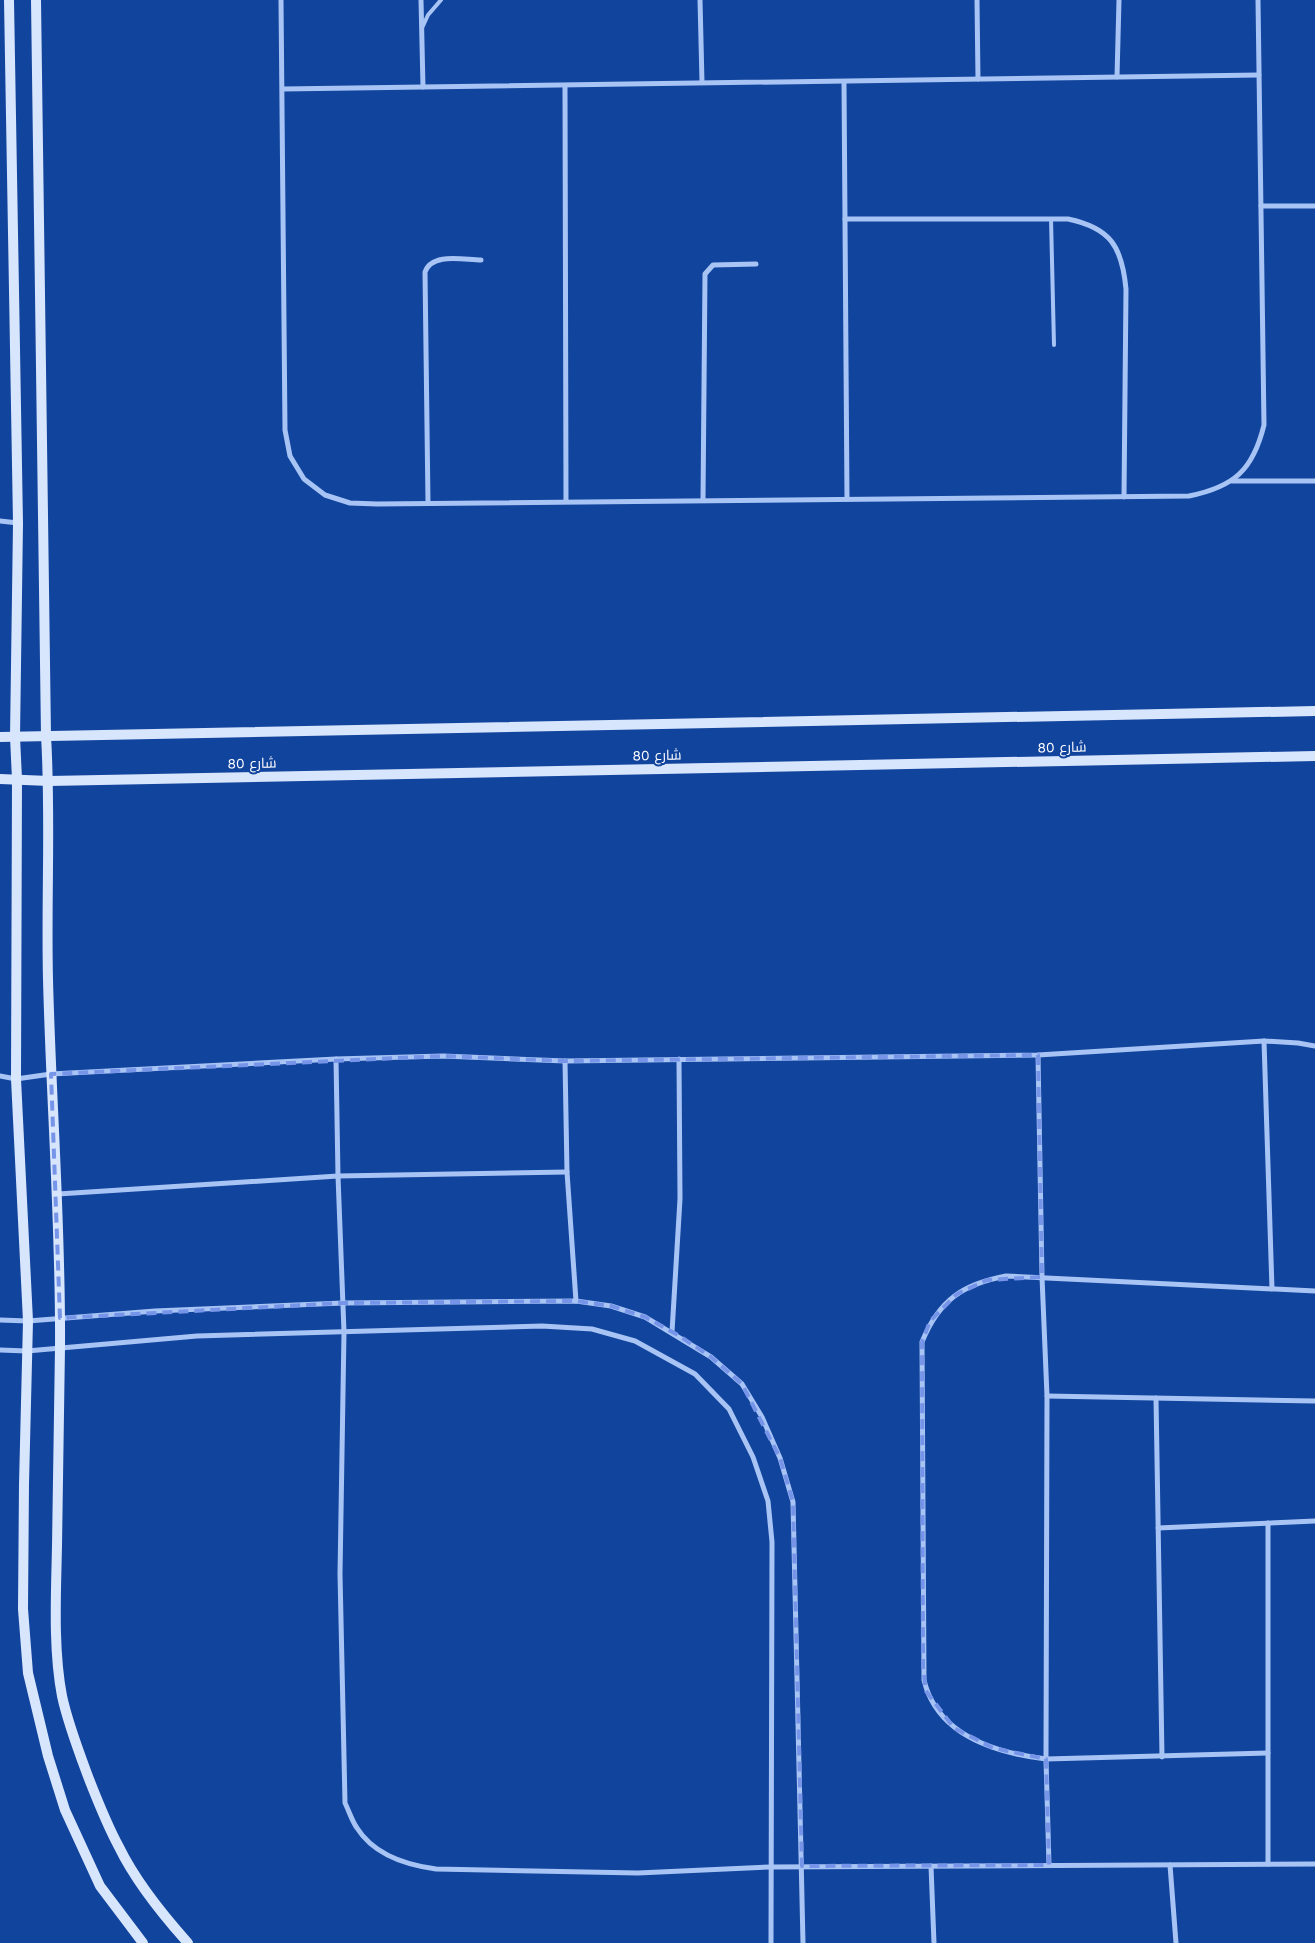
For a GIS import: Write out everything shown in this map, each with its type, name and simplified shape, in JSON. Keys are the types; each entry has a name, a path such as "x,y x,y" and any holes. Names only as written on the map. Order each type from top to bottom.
{"street":[{"path":"9,0 18,523 15,737 17,779 16,1079 28,1321 23,1609 28,1673 48,1756 65,1810 100,1886 143,1943"},
{"path":"36,0 46,736 49,781 47,957 58,1194 60,1318 56,1575 58,1661 62,1695 70,1727 82,1762 120,1849 154,1901 188,1943"},
{"path":"281,0 285,430 290,456 304,479 325,495 350,503 1189,496 1211,492 1231,481 1247,466 1259,447 1264,425 1258,0"},
{"path":"421,0 423,87"},
{"path":"700,0 702,82"},
{"path":"977,0 978,79"},
{"path":"1117,77 1119,0"},
{"path":"282,89 1259,75"},
{"path":"844,82 847,499"},
{"path":"564,86 566,501"},
{"path":"1261,206 1315,206"},
{"path":"845,219 1068,219 1088,223 1105,234 1118,250 1124,269 1126,289 1124,496"},
{"path":"428,503 425,272 429,264 438,260 481,260"},
{"path":"703,500 705,274 713,265 756,264"},
{"path":"1231,481 1315,481"},
{"path":"0,521 18,523"},
{"path":"0,737 1315,711"},
{"name":"شارع 80","path":"0,779 49,781 1315,756"},
{"path":"0,1076 16,1079 51,1074 336,1059 443,1056 566,1061 1038,1055 1264,1042 1298,1043 1315,1046"},
{"path":"1264,1042 1272,1289"},
{"path":"1038,1055 1042,1277 1047,1396 1046,1758 1049,1865"},
{"path":"336,1059 344,1332 340,1574 345,1803 358,1829 376,1847 392,1859 412,1866 436,1869 638,1873 802,1866 1315,1864"},
{"path":"672,1332 680,1198 679,1059"},
{"path":"566,1061 567,1172 576,1301"},
{"path":"58,1194 338,1176 567,1172"},
{"path":"1268,1753 1162,1757 1046,1758 1020,1755 994,1748 954,1728 942,1716 929,1697 924,1680 923,1667 922,1342 930,1321 944,1305 965,1290 987,1280 1006,1276 1315,1291"},
{"path":"0,1320 28,1321 155,1311 343,1303 576,1301 611,1306 644,1317 712,1357 742,1384 762,1418 780,1458 793,1502 803,1943"},
{"path":"0,1350 27,1351 197,1336 542,1326 592,1329 635,1341 695,1374 729,1409 753,1457 768,1501 772,1542 771,1943"},
{"path":"1047,1396 1315,1401"},
{"path":"1156,1398 1162,1757"},
{"path":"1158,1528 1315,1521"},
{"path":"1268,1523 1268,1864"},
{"path":"1170,1865 1176,1943"},
{"path":"931,1866 934,1943"}],"lane":[{"path":"421,30 428,15 441,0"},
{"path":"1051,219 1054,345"}],"highlighted area":[{"path":"1038,1055 1042,1277 987,1280 957,1294 930,1321 922,1342 923,1667 926,1691 954,1728 993,1748 1046,1759 1049,1865 802,1866 793,1502 780,1458 742,1384 711,1357 678,1335 645,1317 611,1306 576,1301 343,1303 60,1318 51,1074 443,1056 565,1061"}]}
